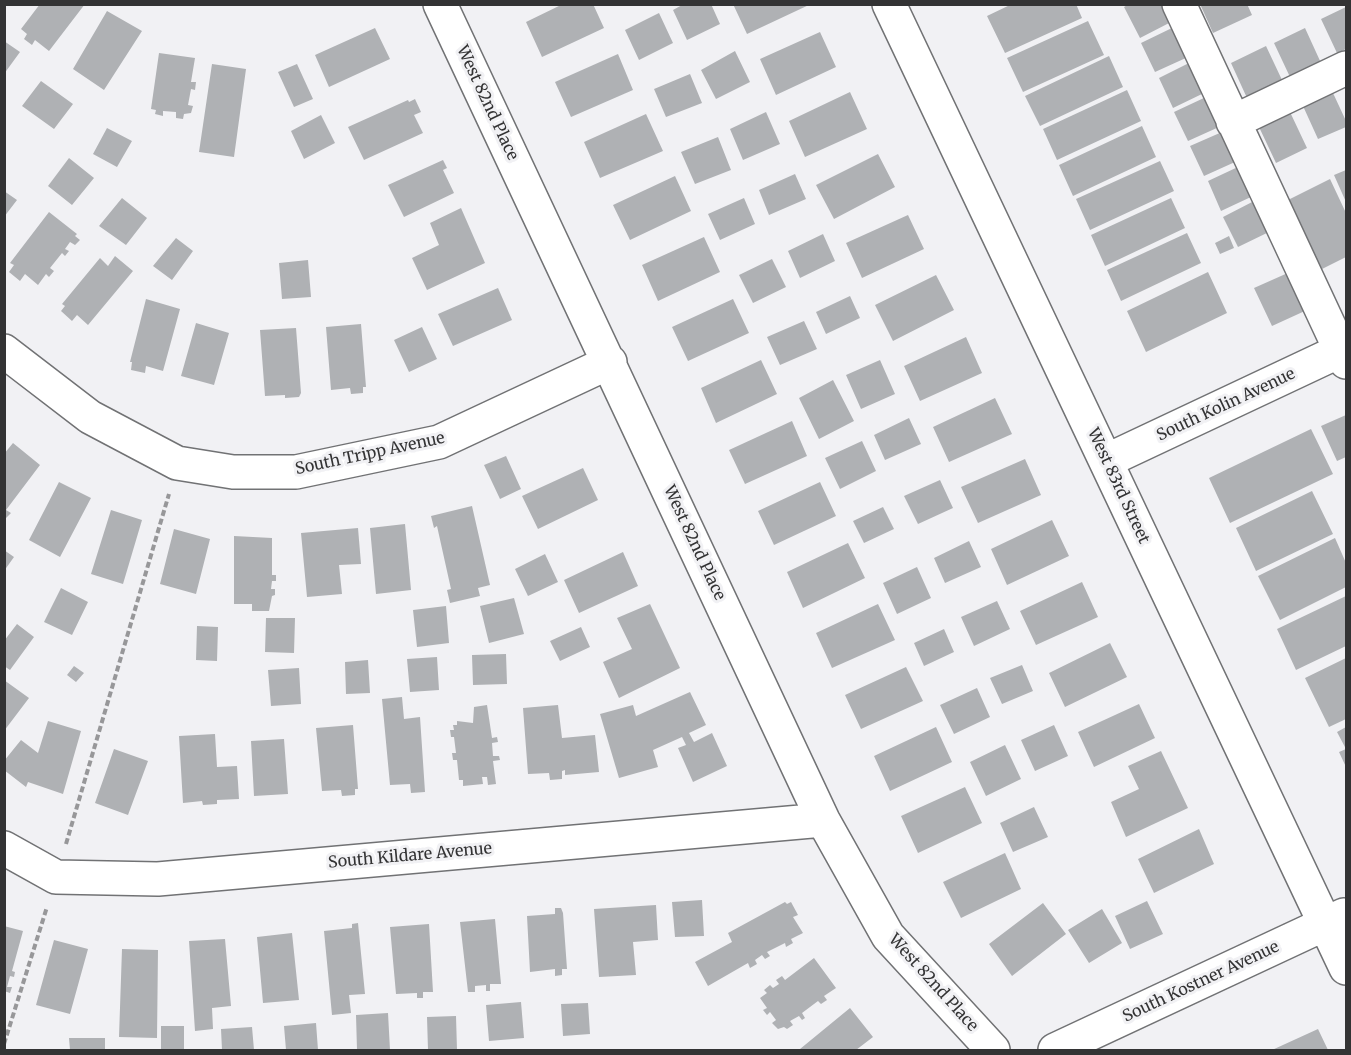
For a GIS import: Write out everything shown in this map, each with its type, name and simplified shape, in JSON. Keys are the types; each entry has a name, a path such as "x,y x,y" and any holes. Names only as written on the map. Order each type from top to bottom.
{"street":[{"name":"West 82nd Place","path":"440,4 823,820 888,936 993,1050"},
{"name":"West 83rd Street","path":"889,4 1106,461 1336,919 1347,968"},
{"path":"1179,4 1345,354"},
{"path":"1233,122 1347,68"},
{"name":"South Tripp Avenue","path":"4,351 100,422 177,463 233,472 296,472 439,442 610,362"},
{"name":"South Kolin Avenue","path":"1106,461 1345,354"},
{"name":"South Kildare Avenue","path":"4,848 56,877 158,879 823,820"},
{"name":"South Kostner Avenue","path":"1055,1050 1336,919"}],"path":[{"path":"66,844 170,488"},
{"path":"4,1044 50,897"}],"building":[{"path":"40,4 85,4 49,51 35,40 32,45 24,39 27,34 21,29"},
{"path":"563,4 593,4 604,28 542,57 526,22"},
{"path":"684,4 711,4 720,24 687,40 673,10"},
{"path":"733,4 811,4 747,34"},
{"path":"1012,4 1076,4 1082,18 1005,53 987,16"},
{"path":"1129,4 1164,4 1173,21 1140,38 1124,7"},
{"path":"1200,4 1247,4 1252,15 1213,33"},
{"path":"1346,7 1346,49 1337,53 1321,19"},
{"path":"107,11 142,31 104,90 73,69"},
{"path":"659,13 673,43 639,60 625,30"},
{"path":"1088,21 1104,55 1023,92 1007,58"},
{"path":"1174,27 1188,57 1155,72 1141,43"},
{"path":"375,28 390,59 329,87 315,55"},
{"path":"1305,28 1321,63 1290,77 1274,43"},
{"path":"820,32 836,67 776,95 760,59"},
{"path":"4,41 20,52 4,74"},
{"path":"1266,46 1282,80 1247,98 1231,63"},
{"path":"735,51 750,82 716,99 701,70"},
{"path":"159,53 195,58 191,82 196,82 195,90 191,89 188,105 193,106 191,113 184,114 183,119 176,118 176,112 163,111 163,116 155,114 156,110 151,109"},
{"path":"618,54 633,90 571,117 555,82"},
{"path":"1109,56 1123,87 1040,126 1025,96"},
{"path":"1191,62 1204,93 1173,108 1159,78"},
{"path":"212,64 246,69 234,157 199,152"},
{"path":"297,64 313,99 294,107 278,72"},
{"path":"690,74 702,103 666,117 654,89"},
{"path":"41,81 73,104 54,129 22,106"},
{"path":"1127,90 1141,121 1057,160 1043,129"},
{"path":"850,92 867,129 805,157 789,121"},
{"path":"1333,93 1346,121 1346,127 1318,139 1303,106"},
{"path":"1206,97 1219,127 1188,141 1174,112"},
{"path":"415,99 421,112 414,115 423,133 364,160 348,127"},
{"path":"766,112 780,144 743,160 730,129"},
{"path":"1290,112 1307,148 1276,163 1259,127"},
{"path":"646,114 663,151 600,178 584,142"},
{"path":"321,115 335,143 304,159 291,131"},
{"path":"1142,126 1156,157 1073,196 1059,165"},
{"path":"107,128 132,141 117,167 93,154"},
{"path":"1222,132 1235,162 1204,176 1190,146"},
{"path":"718,137 731,170 695,184 681,152"},
{"path":"878,154 895,187 834,219 816,185"},
{"path":"69,158 94,178 72,205 48,186"},
{"path":"443,160 447,168 443,170 454,193 404,217 388,185"},
{"path":"1160,161 1174,191 1090,230 1076,199"},
{"path":"1240,166 1253,196 1221,211 1208,181"},
{"path":"1346,170 1346,202 1334,175"},
{"path":"795,174 806,199 769,215 759,190"},
{"path":"675,176 691,211 630,240 613,205"},
{"path":"1330,179 1346,213 1346,257 1322,269 1288,200"},
{"path":"4,191 17,200 4,217"},
{"path":"122,198 147,218 126,245 99,226"},
{"path":"744,198 755,224 720,240 708,214"},
{"path":"1171,198 1185,228 1105,266 1091,235"},
{"path":"1256,200 1271,231 1238,247 1223,217"},
{"path":"461,208 485,263 427,290 412,258 439,245 430,223"},
{"path":"49,212 77,234 75,236 80,240 75,245 70,242 65,249 69,251 65,256 62,253 50,268 54,271 49,277 46,274 38,285 25,274 20,281 9,272 14,265 10,263"},
{"path":"908,215 924,249 862,278 846,243"},
{"path":"1187,233 1201,263 1121,301 1107,270"},
{"path":"823,234 835,261 800,278 788,251"},
{"path":"1229,236 1234,248 1220,254 1215,243"},
{"path":"704,237 720,272 658,301 642,265"},
{"path":"176,238 193,251 172,280 153,266"},
{"path":"115,256 133,271 88,325 77,315 72,321 61,311 65,306 62,304 100,258 108,266"},
{"path":"772,259 786,287 753,303 739,275"},
{"path":"308,260 311,297 282,299 279,263"},
{"path":"1208,272 1227,313 1146,352 1127,311"},
{"path":"1290,272 1307,310 1272,326 1254,288"},
{"path":"936,275 954,310 893,341 875,305"},
{"path":"498,288 512,320 453,346 438,314"},
{"path":"850,296 860,318 826,334 816,312"},
{"path":"146,299 180,309 163,371 146,366 145,373 131,370 132,362 130,362"},
{"path":"733,299 749,333 688,361 672,327"},
{"path":"804,321 817,349 780,365 767,337"},
{"path":"196,323 229,333 214,385 181,376"},
{"path":"361,324 366,387 363,387 363,393 351,394 350,388 331,390 326,327"},
{"path":"422,327 437,359 409,372 394,340"},
{"path":"296,328 301,393 299,397 265,396 260,330"},
{"path":"966,337 982,373 920,401 904,366"},
{"path":"761,360 777,394 716,423 701,388"},
{"path":"880,360 895,394 861,409 846,375"},
{"path":"833,380 854,421 819,439 799,398"},
{"path":"995,398 1012,434 949,462 933,427"},
{"path":"1346,415 1346,457 1337,461 1321,426"},
{"path":"909,418 921,444 885,460 874,435"},
{"path":"792,421 807,456 745,484 729,450"},
{"path":"1311,429 1333,474 1230,523 1209,478"},
{"path":"862,441 876,471 840,489 825,458"},
{"path":"13,443 40,465 6,510 11,513 4,520 4,454"},
{"path":"506,456 521,489 500,499 484,465"},
{"path":"1025,459 1041,495 978,523 961,487"},
{"path":"583,468 598,500 538,529 522,496"},
{"path":"940,480 953,508 918,524 904,496"},
{"path":"59,482 91,498 60,557 29,540"},
{"path":"820,482 836,516 774,545 758,511"},
{"path":"1312,491 1333,534 1256,571 1236,528"},
{"path":"472,506 490,585 478,588 480,596 450,603 447,590 451,589 437,526 434,528 431,516"},
{"path":"883,507 894,529 864,543 853,521"},
{"path":"111,510 142,520 123,584 91,574"},
{"path":"1052,520 1069,556 1007,585 991,549"},
{"path":"405,524 411,590 376,594 370,528"},
{"path":"358,528 361,564 339,565 342,594 307,597 301,533"},
{"path":"174,529 210,539 196,594 160,584"},
{"path":"234,536 272,538 272,575 276,575 276,581 272,581 271,589 275,589 275,595 272,596 269,611 252,611 252,604 234,604"},
{"path":"1335,538 1346,563 1346,587 1280,620 1258,576"},
{"path":"969,541 981,567 945,583 934,558"},
{"path":"848,543 865,578 803,608 787,572"},
{"path":"4,550 14,557 4,571"},
{"path":"623,552 638,586 579,613 564,580"},
{"path":"545,554 558,582 528,596 515,569"},
{"path":"917,567 931,598 897,614 883,583"},
{"path":"1082,582 1098,617 1036,645 1020,611"},
{"path":"61,588 88,602 72,635 44,622"},
{"path":"1346,596 1346,646 1296,670 1277,629"},
{"path":"514,598 524,634 489,643 480,606"},
{"path":"997,601 1010,629 974,646 961,617"},
{"path":"650,604 680,668 619,698 603,662 632,649 617,618"},
{"path":"878,604 895,640 832,668 816,633"},
{"path":"446,606 449,643 417,647 413,610"},
{"path":"266,618 295,618 294,653 265,652"},
{"path":"17,624 34,637 10,670 4,666 4,641"},
{"path":"197,626 218,627 217,661 196,660"},
{"path":"581,627 590,647 560,661 550,641"},
{"path":"944,629 954,652 924,666 914,643"},
{"path":"1110,643 1127,677 1065,707 1049,673"},
{"path":"506,654 507,684 473,685 472,655"},
{"path":"437,657 439,690 410,692 407,659"},
{"path":"1346,658 1346,719 1329,727 1305,678"},
{"path":"368,660 370,693 346,694 345,662"},
{"path":"1022,665 1033,691 1002,704 990,678"},
{"path":"74,666 84,673 76,682 67,675"},
{"path":"906,667 923,701 861,729 845,695"},
{"path":"299,668 301,704 271,706 268,670"},
{"path":"4,680 29,698 4,731"},
{"path":"977,688 990,717 954,734 940,705"},
{"path":"690,692 706,725 689,733 694,742 712,733 727,766 693,782 678,748 686,745 682,737 653,750 658,767 619,778 600,714 633,705 636,716"},
{"path":"402,697 404,719 420,717 425,792 411,793 410,784 390,785 382,699"},
{"path":"1139,704 1155,738 1094,767 1078,732"},
{"path":"487,705 492,738 497,737 498,742 492,743 493,756 499,756 500,760 493,761 496,784 488,785 487,777 482,777 483,784 463,786 463,780 459,780 457,760 453,760 452,753 456,753 454,737 451,737 450,730 454,730 453,725 457,725 457,721 473,723 474,707"},
{"path":"558,705 562,738 595,735 599,772 565,775 565,770 562,771 562,779 550,780 549,773 528,774 523,708"},
{"path":"48,721 81,731 63,794 28,782 26,787 4,770 4,761 21,740 38,753"},
{"path":"353,725 358,789 355,789 355,795 342,796 341,790 322,791 316,728"},
{"path":"1054,725 1068,756 1035,771 1021,740"},
{"path":"936,727 952,762 890,791 874,756"},
{"path":"1346,727 1346,749 1337,732"},
{"path":"215,734 217,767 237,766 239,799 217,800 217,804 203,805 202,801 183,803 179,736"},
{"path":"284,739 288,794 254,796 251,741"},
{"path":"1005,745 1021,779 986,796 970,762"},
{"path":"114,749 148,761 128,815 95,803"},
{"path":"1346,749 1346,767 1339,752"},
{"path":"1161,751 1188,808 1126,837 1111,802 1139,789 1128,766"},
{"path":"965,787 982,823 918,853 901,816"},
{"path":"1034,807 1048,837 1013,852 1000,823"},
{"path":"1199,829 1214,864 1154,893 1138,859"},
{"path":"1005,853 1021,889 961,918 943,882"},
{"path":"702,900 704,936 675,937 672,902"},
{"path":"1147,901 1163,934 1130,949 1115,916"},
{"path":"785,902 787,904 791,902 798,915 793,917 803,933 791,939 793,943 786,947 785,943 767,952 770,956 765,959 762,955 755,960 757,964 750,968 748,963 708,986 695,962 732,942 728,933"},
{"path":"1043,903 1066,934 1012,976 989,944"},
{"path":"656,905 658,940 633,942 636,975 599,977 594,909"},
{"path":"555,908 561,908 563,913 567,969 562,969 562,975 555,976 555,969 530,972 527,916 555,914"},
{"path":"1102,909 1122,943 1089,963 1068,930"},
{"path":"495,919 501,984 490,984 490,991 486,991 486,985 475,986 475,992 468,992 460,922"},
{"path":"358,923 365,994 349,995 351,1013 332,1015 324,931 352,928 352,924"},
{"path":"429,924 433,992 423,992 423,998 417,998 417,993 396,994 390,927"},
{"path":"4,926 23,931 12,971 15,972 14,977 10,976 7,987 12,987 10,993 4,991"},
{"path":"292,933 299,1000 263,1003 257,937"},
{"path":"225,939 231,1006 212,1008 213,1029 195,1031 189,941"},
{"path":"54,940 88,949 70,1014 36,1005"},
{"path":"122,949 158,950 157,1038 119,1037"},
{"path":"814,958 836,988 824,996 827,1000 821,1004 818,1001 802,1013 805,1018 802,1020 799,1016 790,1021 793,1025 787,1029 784,1027 778,1029 772,1023 776,1020 770,1012 767,1015 763,1010 767,1008 760,998 767,993 764,990 770,985 773,988 779,984 776,980 782,976 785,980"},
{"path":"521,1002 524,1038 489,1041 486,1005"},
{"path":"588,1003 590,1034 563,1036 561,1004"},
{"path":"850,1008 873,1037 856,1050 800,1049"},
{"path":"388,1013 390,1050 357,1050 356,1015"},
{"path":"456,1016 457,1050 428,1050 427,1017"},
{"path":"316,1023 318,1050 286,1050 284,1026"},
{"path":"161,1026 184,1026 184,1050 161,1050"},
{"path":"252,1027 254,1050 222,1050 221,1029"},
{"path":"1318,1029 1328,1050 1272,1050"},
{"path":"69,1038 105,1038 105,1050 70,1050"}]}
